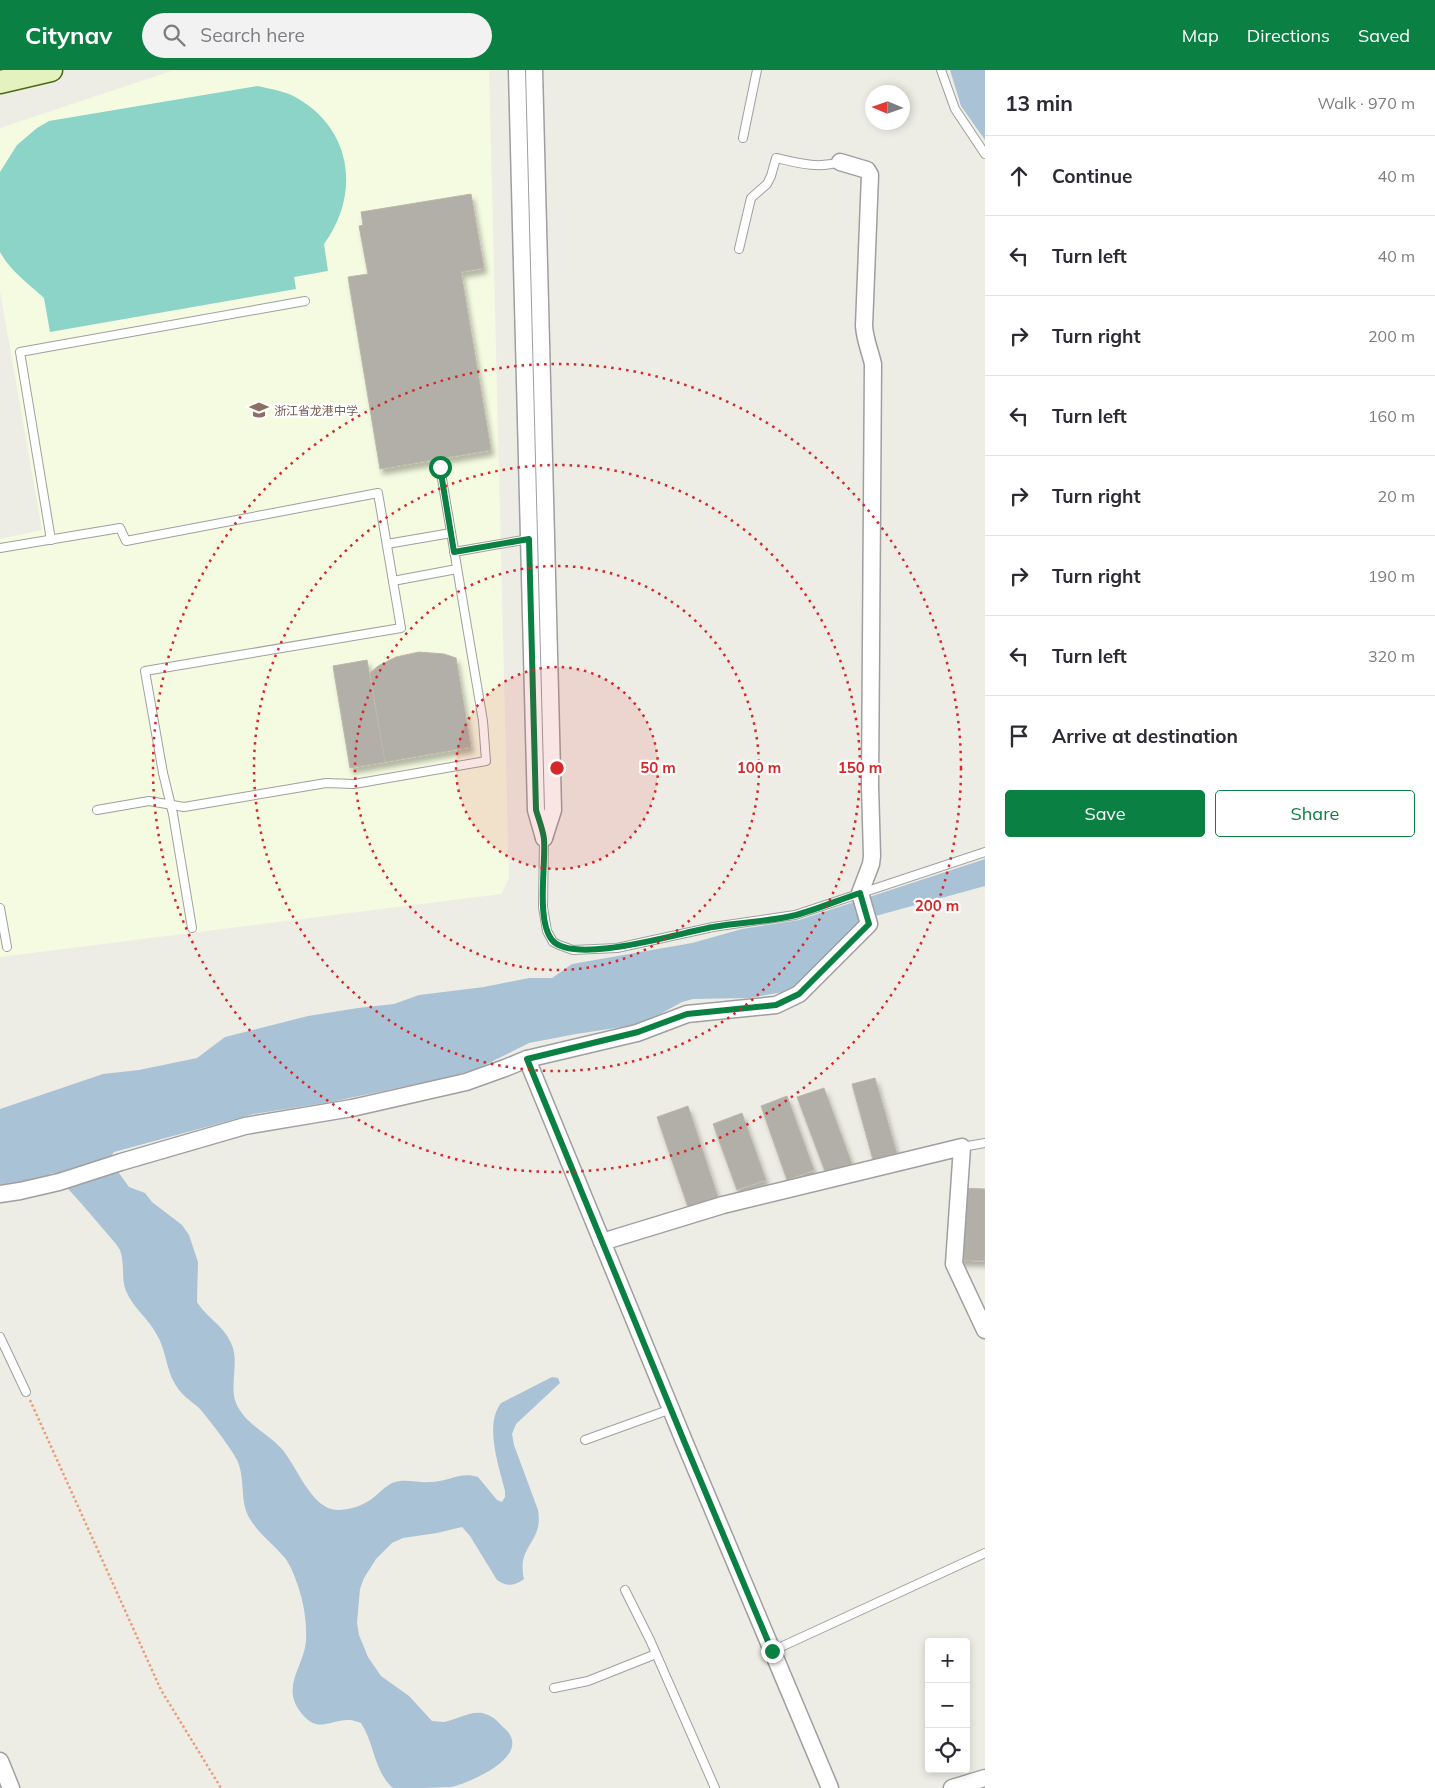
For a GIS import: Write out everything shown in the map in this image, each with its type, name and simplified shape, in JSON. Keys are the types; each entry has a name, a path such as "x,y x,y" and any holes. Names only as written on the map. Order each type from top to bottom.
{"main road":[{"path":"0,82 51,70"}],"street":[{"path":"517,70 536,810 544,838"},
{"path":"534,70 553,810 544,838"},
{"path":"0,1194 59,1182 245,1126 352,1108 450,1086 482,1077 527,1059 638,1032 687,1014 772,1006 786,1002 799,994 869,924 860,893 871,864 872,856 870,786 872,364 864,326 870,174 867,170 840,162"},
{"path":"527,1059 830,1788"},
{"path":"602,1242 723,1205 962,1147 954,1264 985,1330"},
{"path":"0,1761 11,1788"},
{"path":"952,1788 985,1778"}],"lane":[{"path":"743,138 757,70"},
{"path":"941,70 955,109 985,154"},
{"path":"740,249 751,198 768,184 776,158 816,166 827,166 840,162"},
{"path":"51,540 20,352 305,300"},
{"path":"97,810 149,801 184,807 326,783 354,784 486,761 483,721 440,467"},
{"path":"0,548 120,528 126,541 378,493 401,628 145,671 192,928"},
{"path":"386,544 451,533"},
{"path":"454,552 529,539"},
{"path":"393,581 457,569"},
{"path":"544,838 543,907 547,930 554,942 568,949 617,948 713,926 795,915 985,852"},
{"path":"0,908 7,947"},
{"path":"962,1147 985,1143"},
{"path":"0,1337 26,1392"},
{"path":"585,1440 671,1409"},
{"path":"772,1651 985,1553"},
{"path":"625,1590 656,1654 715,1788"},
{"path":"554,1688 588,1681 656,1654"}],"path":[{"path":"26,1392 161,1690 221,1788"}],"shaded area":[{"name":"浙江省龙港中学","path":"175,70 489,70 509,878 501,894 0,957 0,539 42,530 0,291 0,128"},
{"path":"950,70 985,70 985,140 961,106"},
{"path":"257,86 283,92 297,98 316,111 330,127 340,145 345,165 346,185 343,205 335,225 324,244 328,271 294,277 296,289 50,332 44,298 15,271 0,252 0,172 17,145 37,128 49,121"},
{"path":"985,859 985,886 861,920 811,973 783,992 750,998 693,999 682,1002 642,1024 529,1043 481,1067 454,1076 331,1102 254,1114 114,1152 111,1156 111,1162 129,1187 145,1193 152,1202 182,1225 189,1235 198,1262 197,1302 228,1337 234,1350 234,1396 236,1403 250,1422 281,1448 314,1497 328,1508 349,1509 366,1503 392,1483 406,1481 436,1482 466,1475 478,1477 497,1500 502,1502 505,1497 505,1491 493,1434 496,1412 501,1403 552,1377 558,1378 560,1383 516,1424 512,1434 514,1445 538,1510 539,1521 534,1537 526,1551 523,1568 524,1579 511,1585 497,1580 470,1536 462,1527 403,1538 392,1543 376,1559 364,1578 360,1589 357,1623 359,1635 368,1657 381,1676 409,1696 432,1721 444,1722 471,1714 482,1713 494,1719 511,1737 512,1747 507,1757 486,1773 473,1779 451,1787 393,1788 382,1774 361,1723 343,1720 318,1724 305,1718 299,1710 294,1701 293,1684 304,1650 306,1627 302,1600 291,1568 285,1558 250,1519 243,1498 240,1467 234,1455 199,1408 177,1388 157,1335 126,1291 122,1260 117,1245 53,1173 22,1186 0,1188 0,1109 103,1074 139,1070 197,1058 225,1037 308,1016 394,1004 419,995 484,987 529,978 552,978 572,964 692,943 742,929 799,920"}],"building":[{"path":"471,194 484,268 461,272 491,450 380,469 348,277 368,274 359,226 363,225 361,212"},
{"path":"419,652 444,654 456,658 471,747 385,762 370,673 378,666 396,657"},
{"path":"367,660 385,762 350,768 333,666"},
{"path":"875,1078 897,1154 873,1160 852,1084"},
{"path":"824,1088 852,1164 826,1174 797,1097"},
{"path":"787,1096 814,1170 787,1180 761,1106"},
{"path":"688,1106 719,1200 689,1210 657,1117"},
{"path":"742,1113 766,1180 737,1190 713,1124"},
{"path":"960,1188 985,1189 985,1261 958,1260"}],"place":[{"name":"浙江省龙港中学","path":"259,410"}],"route":[{"path":"440,467 454,552 529,539 536,810 544,838 543,907 547,930 554,942 558,946 573,950 617,948 713,926 795,915 860,893 869,924 799,994 786,1002 772,1006 687,1014 656,1027 527,1059 772,1651"}]}
